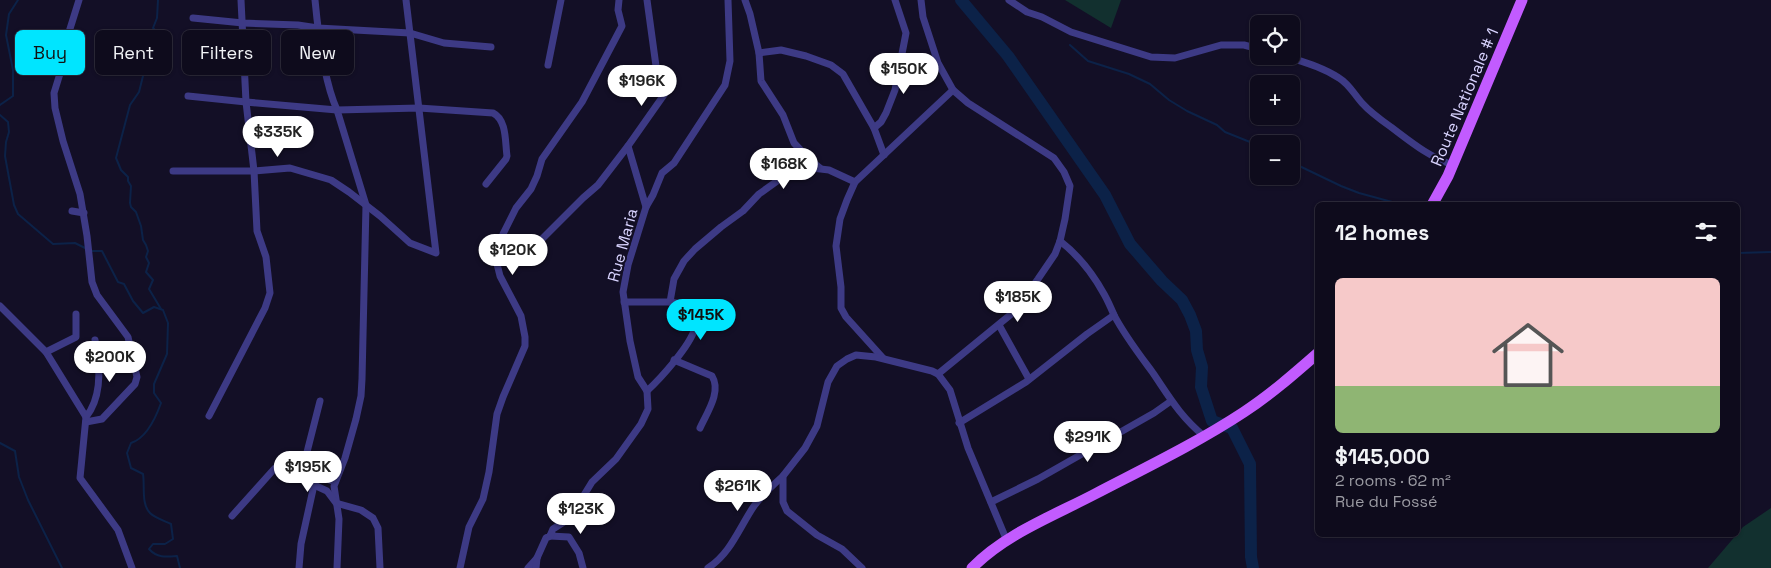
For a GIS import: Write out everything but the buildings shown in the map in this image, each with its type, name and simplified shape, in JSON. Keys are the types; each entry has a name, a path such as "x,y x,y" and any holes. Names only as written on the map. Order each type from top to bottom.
{"main road":[{"name":"Route Nationale # 1","path":"1434,202 1453,165 1522,0"},
{"path":"972,568 983,557 1007,541 1204,436 1251,407 1285,382 1315,356"}],"street":[{"path":"78,0 69,32 66,54 54,93 63,141 77,180 84,213 92,282 97,294 128,336 137,377 135,384 102,419 86,420"},
{"path":"209,416 265,308 270,293 266,258 257,231 254,171 246,102 241,0"},
{"path":"315,0 318,28 331,97 337,110 366,205 361,396 346,458 334,486 339,519 337,568"},
{"path":"174,171 254,171 290,168 331,180 350,192 410,243 436,253 406,0"},
{"path":"548,65 561,0"},
{"path":"460,568 469,527 483,499 489,472 497,414 525,346 521,316 500,276 497,264 504,234 516,208 531,189 542,159 582,102 622,26 618,10 620,0"},
{"path":"529,260 538,243 598,185 666,92 665,80 656,66 647,0"},
{"name":"Rue Maria","path":"648,391 638,377 626,323 623,292 628,264 646,207 662,173 674,163 725,85 730,61 728,0"},
{"path":"745,0 759,53 761,80 783,115 794,143 810,160 823,169"},
{"path":"874,128 881,122 886,113 895,90 906,33 895,0"},
{"path":"921,0 923,17 938,63 953,90 976,108 1054,158 1064,172 1070,186 1060,241 1054,254 1015,311 938,374"},
{"path":"1009,0 1027,12 1042,17 1071,32 1151,57 1175,58 1221,45 1250,47"},
{"path":"193,18 243,23 291,24 318,28 410,33 444,43 491,47"},
{"path":"759,53 781,50 806,56 831,65 843,74 874,128 884,155"},
{"path":"1300,61 1339,78 1361,102 1423,151 1438,160 1453,165"},
{"path":"883,358 846,317 841,308 841,287 836,246 840,219 855,182 953,90"},
{"path":"188,96 337,110 419,108 493,113 498,116 503,124 507,156 486,184"},
{"path":"628,146 646,207"},
{"path":"670,302 674,279 684,261 695,249 743,211 759,194 787,174 800,169 823,169 855,182"},
{"path":"72,211 84,213"},
{"path":"1060,241 1073,251 1105,294 1114,315 1171,401 1186,420 1204,436"},
{"path":"528,568 537,558 546,538 550,536 553,529 567,520 573,513 592,482 616,459 641,424 648,409 648,391 659,380 692,335 696,312 688,305 670,302 624,302"},
{"path":"0,306 46,352 86,420"},
{"path":"46,352 76,337 76,314"},
{"path":"959,423 1029,379 1114,315"},
{"path":"999,326 1029,379"},
{"path":"96,340 99,381 94,402 86,420 80,478 118,530 132,568"},
{"path":"708,568 734,542 758,501 767,490 784,476 806,448 817,426 828,382 837,366 856,355 883,358 938,374 950,390 968,448 1007,541"},
{"path":"674,360 712,376 715,380 716,387 700,428"},
{"path":"320,401 306,456 318,476 336,482"},
{"path":"991,502 1046,474 1154,413 1171,401"},
{"path":"232,516 275,468 306,456"},
{"path":"299,568 301,544 314,485 318,476"},
{"path":"784,476 782,502 787,511 817,536 842,549 862,568"},
{"path":"314,485 327,491 336,503 362,510 373,518 378,528 380,568"},
{"path":"550,536 568,537 579,553 583,568"},
{"path":"536,568 537,558"}],"green space":[{"path":"1065,0 1121,0 1111,28"},
{"path":"1771,508 1771,568 1708,568 1734,537 1740,537 1740,531"}],"waterway":[{"path":"0,105 13,96 13,70 6,35 9,14 18,0"},
{"path":"158,0 157,18 153,28 157,32 145,60 139,92 130,105 116,158 121,170 128,177 131,186 131,207 136,212 143,240 148,251 146,257 149,263 146,272 153,280 149,289 161,309"},
{"path":"961,0 1008,56 1105,195 1130,244 1162,281 1182,300 1190,315 1196,331 1197,350 1202,367 1201,387 1212,421 1232,428 1250,464 1251,557 1253,568"},
{"path":"1070,45 1088,61 1129,74 1150,84 1169,100 1187,111 1217,125 1225,132 1250,142"},
{"path":"0,115 8,122 9,132 5,156 14,205 18,214 53,244 75,243 85,248"},
{"path":"1300,166 1359,193 1392,202"},
{"path":"92,251 102,251 118,282 124,284 133,301 143,313 154,307 163,310 168,323 167,354 154,384 154,393 161,403 146,432 142,437 131,443 127,453 131,468 143,474 144,500 147,509 150,513 171,524 173,539 165,544 153,544 149,549 165,557 177,556 180,568"},
{"path":"1740,253 1771,252"},
{"path":"0,443 15,451 19,477 28,500 62,568"}]}
